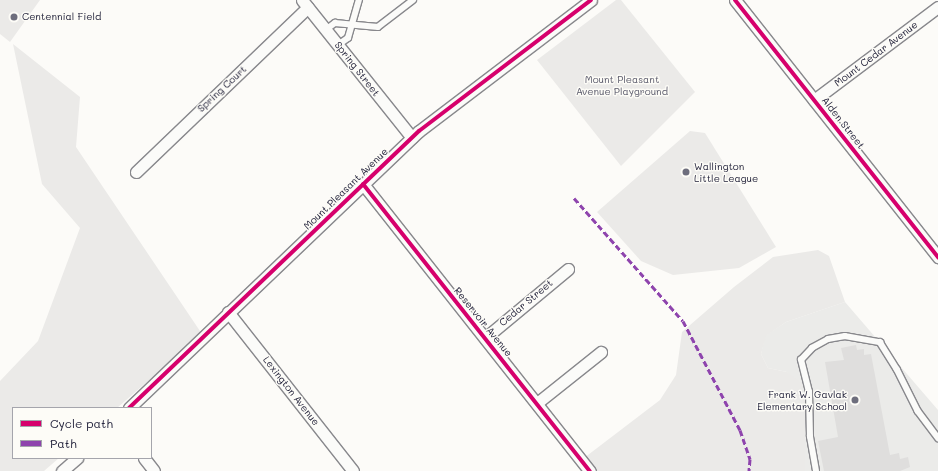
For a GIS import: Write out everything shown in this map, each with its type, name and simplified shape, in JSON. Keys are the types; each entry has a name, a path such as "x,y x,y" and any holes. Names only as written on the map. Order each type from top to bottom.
{"street":[{"name":"Mount Pleasant Avenue","path":"130,407 412,138 591,0"},
{"name":"Alden Street","path":"735,0 938,257"},
{"name":"Spring Street","path":"305,4 412,138"},
{"name":"Spring Court","path":"136,172 305,4"},
{"name":"Mount Cedar Avenue","path":"814,100 938,7"},
{"name":"Reservoir Avenue","path":"363,184 590,471"},
{"name":"Cedar Street","path":"485,338 568,268"},
{"name":"Lexington Avenue","path":"228,312 353,471"},
{"path":"537,403 601,352"},
{"path":"62,471 76,459"},
{"path":"145,459 154,471"}],"lane":[{"path":"338,44 348,38 358,0"},
{"path":"327,30 335,22 378,27 413,0"},
{"path":"816,471 810,437 809,392 801,360 812,348 828,339 845,336 880,342 897,369 918,411 938,438"}],"shaded area":[{"path":"845,302 938,410 938,471 805,471 803,442 787,372 768,368 761,354 765,336 786,322"}],"green space":[{"name":"Centennial Field","path":"0,0 40,0 10,42 0,34"},
{"name":"Mount Pleasant Avenue Playground","path":"616,0 621,0 695,92 621,166 537,60"},
{"path":"13,44 80,97 76,147 202,334 118,407 12,407 12,459 58,459 44,471 0,471 0,381 38,341 80,228 42,184"},
{"name":"Wallington Little League","path":"690,131 705,133 776,247 739,268 673,275 641,261 597,212"},
{"path":"818,250 829,256 845,302 786,322 766,336 761,354 768,368 787,372 802,383 805,406 805,471 594,471 584,458 660,400 676,375 682,332 734,287 773,257"}],"building":[{"name":"Frank W. Gavlak Elementary School","path":"856,345 857,350 864,349 864,355 871,354 890,455 899,453 900,459 908,457 910,467 900,471 824,471 818,441 838,437 825,362 844,360 841,348"}],"marked path":[{"path":"574,198 683,321 740,430 750,459 749,471"}],"cycle path":[{"path":"130,407 419,131 591,0"},
{"path":"735,0 938,257"},
{"path":"363,184 590,471"}],"place":[{"name":"Centennial Field","path":"14,17"},
{"name":"Wallington Little League","path":"686,172"},
{"name":"Frank W. Gavlak Elementary School","path":"855,400"}]}
